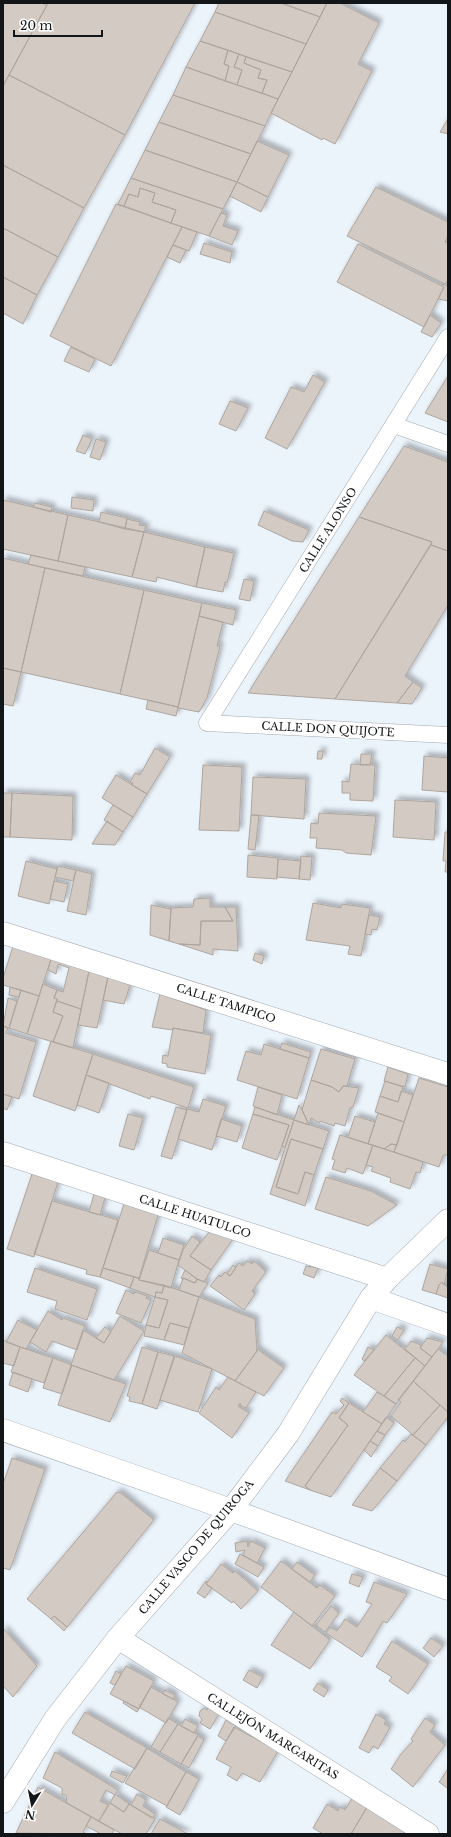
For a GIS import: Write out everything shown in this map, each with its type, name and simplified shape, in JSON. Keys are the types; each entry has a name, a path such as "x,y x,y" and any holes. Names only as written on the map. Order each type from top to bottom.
{"street":[{"name":"CALLE TAMPICO","path":"3,933 448,1074"},
{"name":"CALLE HUATULCO","path":"3,1153 387,1279"},
{"name":"CALLE VASCO DE QUIROGA","path":"3,1802 55,1719 118,1638 231,1510 288,1434 371,1298 387,1279 448,1220"},
{"path":"371,1298 448,1325"},
{"path":"3,1430 231,1510 448,1589"},
{"name":"CALLEJÓN MARGARITAS","path":"118,1638 428,1834"}],"lane":[{"name":"CALLE ALONSO","path":"208,723 448,337"},
{"path":"394,425 448,444"},
{"name":"CALLE DON QUIJOTE","path":"208,723 448,735"}],"building":[{"path":"3,3 41,3 47,5 3,86"},
{"path":"48,3 195,3 125,135 9,75"},
{"path":"219,3 281,3 320,17 306,44 215,12"},
{"path":"281,3 327,3 320,17"},
{"path":"327,3 340,3 379,23 358,64 372,71 335,144 323,138 322,140 271,113"},
{"path":"215,12 306,44 292,72 200,41"},
{"path":"200,41 228,50 224,64 229,66 225,81 186,67"},
{"path":"228,50 239,54 234,67 242,70 237,85 225,81 229,66 224,64"},
{"path":"239,54 246,57 244,63 261,70 258,78 267,80 262,93 237,85 242,70 234,67"},
{"path":"246,57 292,72 278,99 262,93 267,80 258,78 261,70 244,63"},
{"path":"186,67 278,99 265,126 173,95"},
{"path":"9,75 125,135 84,208 3,165 3,86"},
{"path":"173,95 265,126 251,154 159,122"},
{"path":"448,119 448,134 440,132"},
{"path":"159,122 251,154 237,182 145,150"},
{"path":"257,141 289,155 268,197 237,182"},
{"path":"145,150 237,182 223,209 131,178"},
{"path":"3,165 84,208 58,257 3,228"},
{"path":"131,178 223,209 209,236 171,223 176,210 152,202 155,193 140,188 138,197 129,194 124,206 118,204"},
{"path":"237,182 268,197 261,212 230,196"},
{"path":"376,187 448,222 448,236 445,242 448,243 448,280 445,284 347,236"},
{"path":"140,188 155,193 152,202 176,210 171,223 124,206 129,194 138,197"},
{"path":"116,204 182,227 111,366 50,336"},
{"path":"221,213 227,215 223,226 238,231 232,245 209,236"},
{"path":"182,227 197,232 189,251 173,245"},
{"path":"3,228 58,257 37,295 3,277"},
{"path":"204,243 232,252 230,263 200,254"},
{"path":"358,244 444,287 424,327 337,282"},
{"path":"173,245 186,250 180,263 167,257"},
{"path":"3,277 37,295 23,324 3,313"},
{"path":"443,284 448,286 448,301 438,299 444,287 442,286"},
{"path":"430,315 441,323 432,337 421,332"},
{"path":"71,347 95,359 89,372 64,361"},
{"path":"313,375 325,382 287,449 265,438 291,387 304,392"},
{"path":"448,376 448,422 425,413"},
{"path":"230,401 248,408 236,431 219,424"},
{"path":"83,435 92,439 85,454 76,451"},
{"path":"96,439 106,442 100,460 90,457"},
{"path":"404,446 448,462 448,551 431,545 432,542 359,517"},
{"path":"72,497 94,500 93,511 71,508"},
{"path":"3,500 68,515 58,561 3,549"},
{"path":"35,503 52,507 51,512 33,507"},
{"path":"264,511 309,530 303,542 292,541 258,525"},
{"path":"101,512 127,518 125,529 99,522"},
{"path":"68,515 144,532 132,577 58,561"},
{"path":"359,517 432,542 335,699 248,693"},
{"path":"127,519 140,522 139,525 146,526 144,532 125,529"},
{"path":"144,532 205,547 196,587 157,577 156,582 132,577"},
{"path":"431,545 448,551 448,605 405,676 413,682 397,703 335,699"},
{"path":"205,547 234,553 227,583 225,582 223,592 196,587"},
{"path":"31,555 85,567 83,576 28,564"},
{"path":"3,558 45,568 21,672 3,668"},
{"path":"45,568 144,590 120,694 21,672"},
{"path":"244,579 254,581 250,601 239,599"},
{"path":"144,590 202,603 178,707 120,694"},
{"path":"202,603 236,610 233,625 199,616"},
{"path":"199,616 223,622 217,646 220,646 207,698 199,712 178,708"},
{"path":"3,668 21,672 13,706 3,704"},
{"path":"413,682 422,688 412,704 397,703"},
{"path":"148,700 178,707 176,716 146,709"},
{"path":"155,748 170,757 147,794 132,785 133,783 130,782 135,773 140,775"},
{"path":"318,751 323,751 322,759 317,759"},
{"path":"361,754 372,754 370,765 360,765"},
{"path":"424,756 448,758 448,792 422,790"},
{"path":"351,764 375,765 373,801 350,800 350,793 342,793 342,781 349,782"},
{"path":"203,765 242,767 239,831 199,830"},
{"path":"116,775 147,794 133,817 102,798"},
{"path":"253,777 306,779 304,819 251,815"},
{"path":"3,793 12,793 10,837 3,837"},
{"path":"12,793 73,796 72,840 10,837"},
{"path":"395,800 436,802 434,840 393,837"},
{"path":"113,805 133,817 123,832 104,820"},
{"path":"319,813 376,816 371,855 346,853 342,850 316,848 317,838 310,838 311,823 318,824"},
{"path":"251,815 259,815 255,850 248,849"},
{"path":"107,821 123,832 115,845 92,844"},
{"path":"445,832 448,832 448,872 445,872 446,861 443,861"},
{"path":"248,855 278,858 277,879 247,877"},
{"path":"301,856 312,857 310,880 299,879"},
{"path":"278,859 301,861 299,879 277,877"},
{"path":"26,861 57,869 49,904 18,896"},
{"path":"58,866 76,870 73,881 55,877"},
{"path":"76,870 92,874 86,915 67,911"},
{"path":"54,881 68,884 64,902 50,899"},
{"path":"210,898 210,907 225,907 233,921 201,921 200,945 179,944 169,941 171,908 193,907 194,899"},
{"path":"313,903 341,908 342,904 370,908 361,956 348,954 350,946 306,940"},
{"path":"151,905 171,909 169,941 150,935"},
{"path":"225,907 236,907 238,951 213,949 213,955 179,944 200,945 201,921 233,921"},
{"path":"369,915 380,917 377,930 372,929 371,935 365,934"},
{"path":"13,946 51,959 39,996 3,985 3,978"},
{"path":"255,953 264,956 262,964 253,960"},
{"path":"51,959 89,971 81,1009 57,1001 57,999 54,998 57,990 63,992 69,968 58,964 56,974 48,970"},
{"path":"89,971 108,977 97,1028 78,1025"},
{"path":"108,977 130,985 124,1004 103,1000"},
{"path":"43,984 57,990 54,998 57,999 53,1012 63,1016 53,1042 27,1034"},
{"path":"10,987 21,990 19,997 9,995"},
{"path":"21,990 39,996 27,1034 9,1028"},
{"path":"160,994 206,1010 203,1033 173,1028 173,1030 152,1027"},
{"path":"8,998 17,1001 9,1028 3,1026"},
{"path":"57,1001 81,1009 73,1048 53,1042 63,1016 53,1012"},
{"path":"3,1026 8,1028 6,1033 36,1042 19,1099 3,1094"},
{"path":"173,1028 211,1035 205,1074 167,1067 167,1064 162,1063 163,1055 168,1056"},
{"path":"51,1041 93,1054 75,1111 33,1096"},
{"path":"282,1043 311,1052 309,1058 280,1049"},
{"path":"264,1044 309,1058 297,1099 237,1080 246,1051 261,1055"},
{"path":"321,1049 355,1059 347,1086 343,1086 339,1092 332,1087 311,1080"},
{"path":"93,1054 194,1087 188,1108 151,1096 150,1099 86,1075"},
{"path":"388,1067 408,1074 405,1087 384,1081"},
{"path":"86,1075 109,1083 99,1113 77,1105"},
{"path":"419,1078 448,1087 448,1155 443,1155 439,1167 394,1152"},
{"path":"311,1080 332,1087 339,1092 343,1086 359,1088 353,1107 350,1108 345,1126 335,1123 334,1126 320,1121 319,1123 311,1118 309,1125 302,1110"},
{"path":"385,1081 403,1087 398,1102 380,1096"},
{"path":"258,1087 282,1095 277,1115 253,1106"},
{"path":"401,1091 413,1095 404,1122 375,1112 380,1096 398,1102"},
{"path":"3,1094 12,1097 7,1110 3,1108"},
{"path":"203,1099 226,1106 212,1150 178,1139 187,1109 199,1112"},
{"path":"299,1105 302,1110 309,1125 294,1120"},
{"path":"176,1107 187,1110 172,1159 161,1156"},
{"path":"255,1107 294,1120 285,1147 282,1146 289,1125 253,1114"},
{"path":"378,1113 404,1122 397,1145 391,1144 384,1149 368,1144"},
{"path":"128,1114 143,1118 134,1150 119,1146"},
{"path":"253,1114 289,1125 277,1160 242,1148"},
{"path":"355,1116 375,1122 368,1144 348,1137"},
{"path":"221,1119 242,1126 237,1142 216,1136"},
{"path":"294,1120 329,1131 323,1149 291,1139 276,1187 298,1194 305,1172 314,1175 305,1206 270,1194"},
{"path":"340,1135 373,1145 363,1174 347,1168 345,1173 332,1169 335,1160 332,1159"},
{"path":"291,1139 323,1149 314,1175 305,1172 298,1194 276,1187"},
{"path":"391,1144 397,1145 394,1152 384,1149"},
{"path":"373,1145 423,1162 420,1173 416,1172 410,1189 390,1182 391,1178 371,1171 373,1167 366,1165"},
{"path":"32,1174 58,1182 34,1257 7,1249"},
{"path":"326,1177 371,1191 397,1205 368,1226 315,1209"},
{"path":"94,1194 105,1198 100,1215 89,1212"},
{"path":"52,1201 118,1220 100,1277 86,1274 87,1270 34,1254"},
{"path":"124,1204 158,1215 139,1278 103,1268"},
{"path":"210,1231 233,1239 211,1270 190,1256"},
{"path":"192,1236 200,1242 190,1256 211,1270 204,1282 197,1279 178,1265 183,1250"},
{"path":"163,1238 184,1245 179,1260 158,1253"},
{"path":"149,1250 179,1260 171,1288 139,1280"},
{"path":"247,1261 252,1264 254,1261 266,1272 252,1291 255,1294 244,1310 210,1286 219,1275 221,1277 225,1272 230,1276 239,1263 243,1266"},
{"path":"430,1264 448,1269 444,1285 442,1282 439,1285 436,1294 422,1290"},
{"path":"233,1265 236,1268 230,1276 227,1274"},
{"path":"306,1266 318,1268 314,1278 303,1274"},
{"path":"35,1268 97,1289 87,1320 55,1309 57,1301 27,1292"},
{"path":"103,1268 134,1277 130,1288 100,1277"},
{"path":"185,1270 197,1279 195,1283 183,1278 183,1280 181,1278"},
{"path":"134,1277 140,1279 139,1280 164,1285 162,1293 156,1292 155,1297 130,1288"},
{"path":"183,1278 195,1283 197,1279 208,1283 199,1297 179,1290"},
{"path":"442,1282 448,1288 448,1298 436,1294 439,1285"},
{"path":"164,1285 199,1297 189,1328 170,1323 164,1340 144,1336 146,1325 159,1328 168,1300 155,1297 156,1292 162,1293"},
{"path":"126,1290 134,1294 136,1292 147,1296 146,1298 151,1300 141,1323 116,1313"},
{"path":"155,1297 168,1300 159,1328 146,1325"},
{"path":"199,1297 255,1319 257,1351 235,1381 182,1353"},
{"path":"48,1311 62,1320 63,1318 85,1326 77,1350 52,1341 46,1352 30,1342"},
{"path":"120,1316 144,1331 114,1380 71,1365 83,1330 104,1343"},
{"path":"18,1320 37,1330 26,1349 6,1342"},
{"path":"170,1323 189,1328 184,1345 164,1340"},
{"path":"105,1327 111,1332 104,1343 96,1338"},
{"path":"397,1327 404,1330 398,1340 392,1336"},
{"path":"386,1335 415,1358 384,1396 354,1375"},
{"path":"427,1338 443,1342 432,1357 420,1348"},
{"path":"3,1340 20,1347 14,1366 3,1363"},
{"path":"411,1341 421,1345 420,1348 432,1357 425,1366 405,1349"},
{"path":"20,1347 53,1358 44,1383 11,1372"},
{"path":"142,1347 158,1352 142,1404 129,1401 130,1397 127,1396"},
{"path":"368,1347 374,1350 364,1361 362,1359"},
{"path":"257,1349 284,1368 264,1396 235,1381"},
{"path":"438,1349 448,1356 448,1412 413,1381"},
{"path":"158,1352 174,1356 157,1409 142,1404"},
{"path":"175,1356 212,1369 198,1412 160,1400"},
{"path":"53,1358 72,1365 62,1394 43,1388"},
{"path":"415,1358 425,1366 396,1404 384,1396"},
{"path":"71,1365 126,1384 110,1422 58,1405"},
{"path":"13,1372 32,1379 28,1392 9,1385"},
{"path":"228,1377 256,1392 246,1408 241,1406 240,1403 238,1406 249,1413 232,1438 199,1413 216,1387 219,1390"},
{"path":"413,1381 440,1405 413,1435 391,1416 401,1402 398,1400"},
{"path":"377,1392 396,1404 382,1424 363,1412"},
{"path":"342,1398 349,1403 339,1418 348,1425 305,1486 310,1490 285,1481 332,1412 336,1414 344,1405 340,1401"},
{"path":"349,1403 382,1424 331,1497 310,1490 305,1486 348,1425 339,1418"},
{"path":"440,1405 448,1412 448,1417 426,1445 413,1435"},
{"path":"386,1417 394,1423 385,1435 377,1431"},
{"path":"377,1431 385,1435 378,1446 370,1441"},
{"path":"411,1434 426,1445 397,1481 380,1468 403,1440 405,1442"},
{"path":"370,1441 378,1446 371,1457 364,1450"},
{"path":"12,1458 45,1469 10,1570 3,1568 3,1484"},
{"path":"380,1468 397,1481 372,1511 352,1505"},
{"path":"117,1492 121,1493 154,1520 67,1627 54,1616 51,1619 27,1599"},
{"path":"247,1541 248,1547 251,1541 265,1548 257,1563 243,1555 245,1550 236,1552 235,1543"},
{"path":"240,1554 264,1567 258,1577 235,1564"},
{"path":"281,1561 317,1588 320,1585 335,1596 312,1626 261,1587"},
{"path":"297,1562 315,1575 310,1582 292,1569"},
{"path":"221,1564 233,1573 235,1571 258,1591 241,1609 233,1601 232,1603 206,1584"},
{"path":"352,1574 363,1577 359,1587 349,1583"},
{"path":"206,1581 206,1584 212,1588 205,1598 197,1593"},
{"path":"374,1582 407,1594 387,1623 383,1621 362,1657 326,1633 330,1627 337,1631 345,1619 357,1627 372,1604 366,1602"},
{"path":"331,1606 339,1613 325,1632 316,1625"},
{"path":"294,1612 330,1640 310,1669 271,1645"},
{"path":"54,1616 67,1627 64,1631 51,1619"},
{"path":"3,1628 37,1666 13,1697 3,1686"},
{"path":"431,1638 443,1646 434,1657 423,1648"},
{"path":"392,1641 428,1664 408,1694 389,1681 392,1677 376,1667"},
{"path":"126,1666 154,1681 139,1709 110,1694"},
{"path":"249,1670 263,1677 257,1688 243,1680"},
{"path":"116,1671 121,1674 115,1685 110,1683"},
{"path":"318,1683 328,1690 324,1697 313,1690"},
{"path":"151,1687 178,1702 166,1723 139,1707"},
{"path":"165,1690 175,1695 173,1699 163,1694"},
{"path":"124,1701 139,1709 137,1712 123,1703"},
{"path":"209,1706 220,1712 210,1729 200,1723 202,1719 199,1716 200,1711 204,1708 207,1710"},
{"path":"85,1712 147,1748 135,1769 72,1733"},
{"path":"376,1714 386,1720 384,1724 390,1727 378,1749 373,1746 369,1753 359,1748"},
{"path":"168,1718 178,1724 160,1752 151,1747"},
{"path":"425,1718 435,1725 430,1732 445,1745 413,1787 391,1769 401,1754 413,1741 411,1739"},
{"path":"185,1719 198,1726 194,1733 181,1726"},
{"path":"226,1720 236,1726 226,1741 218,1736"},
{"path":"178,1724 198,1735 181,1764 160,1752"},
{"path":"234,1727 278,1751 260,1782 242,1773 237,1781 227,1775 231,1767 216,1759"},
{"path":"198,1736 204,1740 189,1768 181,1764"},
{"path":"147,1748 186,1772 167,1806 125,1783"},
{"path":"55,1752 118,1790 115,1795 106,1790 100,1801 108,1805 99,1821 67,1803 66,1795 62,1795 62,1788 43,1778"},
{"path":"448,1769 448,1787 447,1788 439,1782"},
{"path":"112,1771 127,1776 123,1783 110,1776"},
{"path":"186,1772 199,1779 180,1815 166,1807"},
{"path":"38,1787 91,1817 83,1832 87,1834 16,1833"},
{"path":"115,1794 129,1804 124,1812 110,1803"},
{"path":"137,1794 146,1800 143,1806 155,1814 152,1818 131,1805"},
{"path":"354,1795 369,1804 351,1834 323,1834 313,1828 327,1804 338,1811 340,1807 345,1810"},
{"path":"110,1803 124,1812 129,1804 155,1819 146,1834 122,1834 99,1821"},
{"path":"369,1804 407,1827 403,1834 351,1834"},
{"path":"91,1817 114,1830 112,1834 101,1834 86,1826"},
{"path":"160,1819 188,1834 151,1834"}]}
